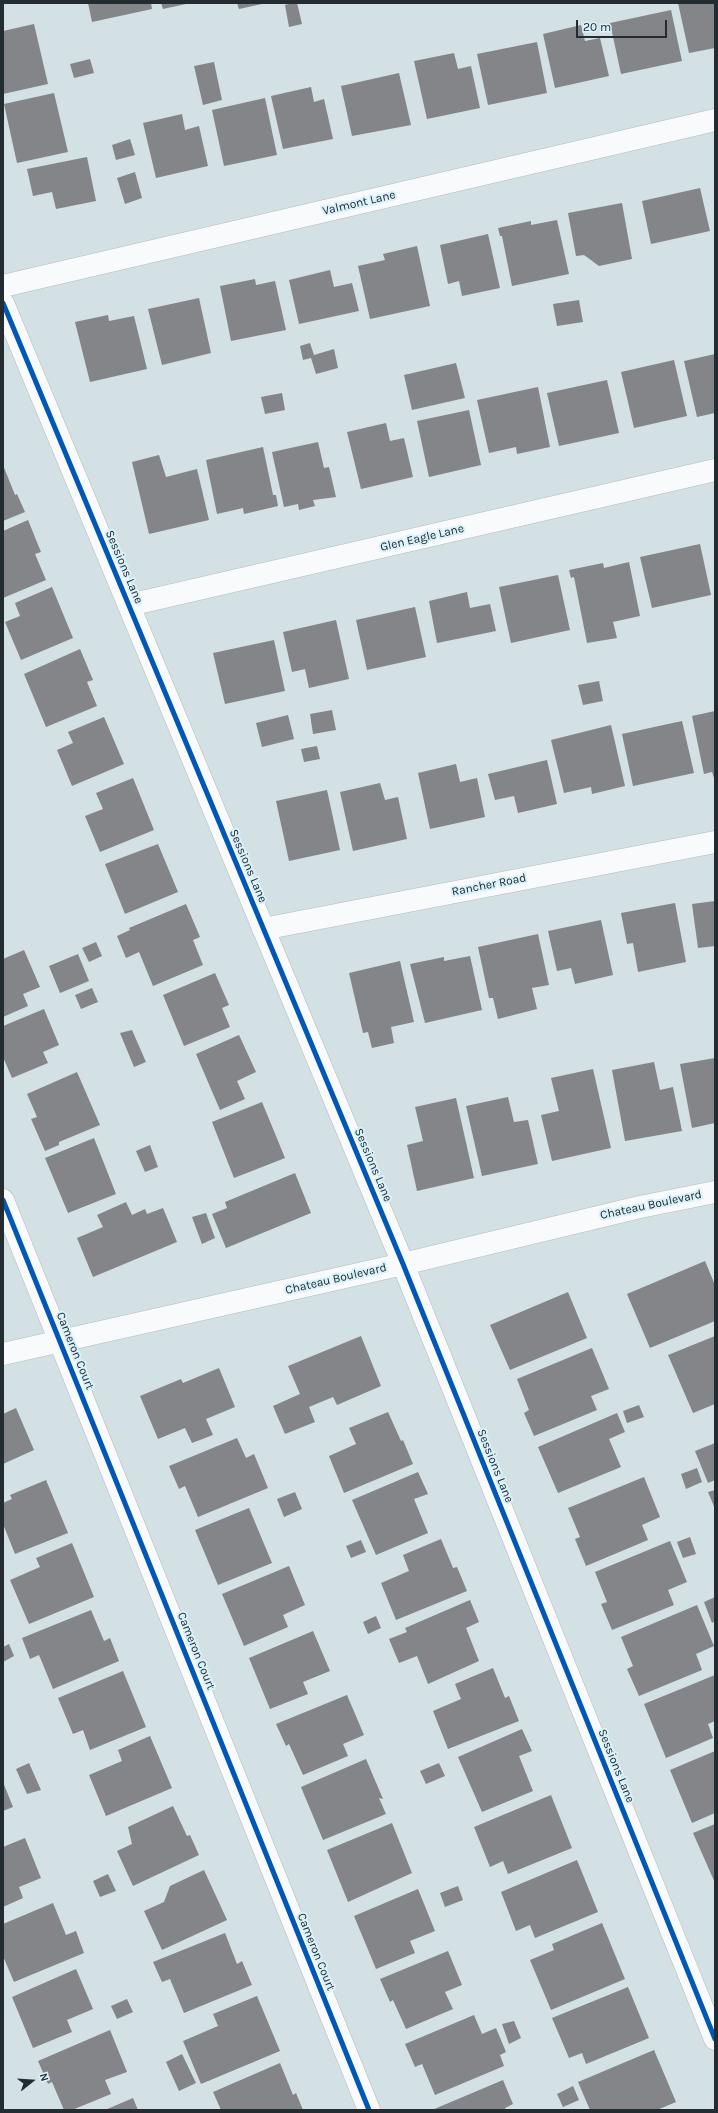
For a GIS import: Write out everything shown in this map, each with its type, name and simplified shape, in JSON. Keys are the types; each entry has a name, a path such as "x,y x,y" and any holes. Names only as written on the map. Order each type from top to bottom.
{"street":[{"name":"Valmont Lane","path":"3,286 715,120"},
{"name":"Sessions Lane","path":"3,303 403,1264 715,2039"},
{"name":"Glen Eagle Lane","path":"129,605 715,470"},
{"name":"Rancher Road","path":"263,929 715,842"},
{"name":"Chateau Boulevard","path":"3,1354 403,1264 640,1207 715,1192"},
{"name":"Cameron Court","path":"3,1200 369,2110"}],"building":[{"path":"88,3 151,3 152,9 92,22"},
{"path":"161,3 186,3 186,4 163,9"},
{"path":"237,3 262,3 262,4 239,9"},
{"path":"297,3 302,24 289,27 285,5"},
{"path":"678,3 715,3 715,48 689,53"},
{"path":"671,10 682,61 621,74 610,23"},
{"path":"34,24 48,84 3,94 3,31"},
{"path":"581,25 585,41 600,38 609,76 555,88 543,34"},
{"path":"537,42 547,93 488,105 477,54"},
{"path":"454,53 458,69 471,66 480,108 427,119 414,61"},
{"path":"90,59 94,73 74,78 70,64"},
{"path":"214,62 222,100 203,105 194,66"},
{"path":"399,73 411,125 352,136 341,86"},
{"path":"311,87 314,102 324,99 333,139 283,149 271,96"},
{"path":"54,93 68,152 17,163 4,104"},
{"path":"265,98 277,155 224,166 212,110"},
{"path":"182,114 185,130 199,126 208,166 156,178 143,123"},
{"path":"130,139 135,155 116,160 112,145"},
{"path":"87,157 96,201 56,209 52,192 33,196 27,169"},
{"path":"135,172 142,198 125,204 117,178"},
{"path":"700,188 710,231 651,244 642,201"},
{"path":"622,203 632,259 599,266 584,255 576,256 568,213"},
{"path":"557,220 569,274 512,286 502,236 500,236 498,228 531,221 531,225"},
{"path":"488,234 500,288 462,296 459,281 448,284 440,245"},
{"path":"417,246 430,306 370,319 358,266 385,260 383,254"},
{"path":"330,270 334,287 352,283 359,311 299,324 289,280"},
{"path":"255,279 256,285 275,281 286,330 231,341 220,286"},
{"path":"199,298 211,353 162,365 148,309"},
{"path":"579,300 583,322 557,326 553,304"},
{"path":"108,315 109,321 134,316 147,369 90,382 75,322"},
{"path":"310,343 314,355 334,349 338,368 316,374 311,358 303,360 300,346"},
{"path":"715,354 715,413 697,417 684,361"},
{"path":"674,360 687,416 634,428 621,372"},
{"path":"456,363 465,398 412,410 404,375"},
{"path":"607,380 619,433 559,446 547,393"},
{"path":"538,387 550,447 517,454 516,447 489,453 477,400"},
{"path":"282,393 285,410 265,414 261,397"},
{"path":"469,410 481,465 429,477 417,421"},
{"path":"386,423 390,441 404,438 413,477 361,489 347,432"},
{"path":"318,442 324,468 329,467 336,497 313,500 315,506 299,510 298,504 284,507 272,452"},
{"path":"263,447 273,495 276,495 278,506 244,514 243,508 217,514 206,460"},
{"path":"159,455 166,477 197,469 209,520 149,534 132,462"},
{"path":"3,465 15,495 17,494 25,512 3,521"},
{"path":"28,520 41,552 35,554 46,580 3,598 3,531"},
{"path":"700,544 711,595 652,608 640,557"},
{"path":"629,562 640,616 613,622 617,638 587,643 574,577 571,578 569,570 603,563 604,568"},
{"path":"558,575 570,630 511,643 499,587"},
{"path":"52,587 73,638 21,660 5,622 20,616 15,603"},
{"path":"467,592 470,608 490,604 496,631 437,643 429,601"},
{"path":"415,607 426,657 367,670 356,620"},
{"path":"336,620 349,679 309,688 305,669 292,672 283,632"},
{"path":"274,640 285,691 225,704 213,653"},
{"path":"80,649 93,680 87,682 97,706 46,727 24,674"},
{"path":"599,681 603,701 583,705 578,685"},
{"path":"332,710 336,730 313,734 310,714"},
{"path":"715,711 714,778 712,772 704,774 692,716"},
{"path":"288,715 294,739 262,747 256,723"},
{"path":"104,717 124,764 72,786 57,750 73,743 68,732"},
{"path":"682,721 694,773 633,786 622,734"},
{"path":"611,725 625,786 592,794 591,787 564,793 551,740"},
{"path":"317,746 320,759 304,762 301,749"},
{"path":"547,760 557,804 518,813 514,796 495,800 488,774"},
{"path":"456,764 460,782 477,778 485,817 430,829 418,773"},
{"path":"133,778 154,830 100,852 85,816 103,809 96,793"},
{"path":"380,783 385,800 398,797 407,839 353,851 340,792"},
{"path":"327,790 340,850 289,861 276,801"},
{"path":"158,844 178,892 125,914 105,864"},
{"path":"715,901 715,946 698,948 692,904"},
{"path":"675,903 686,962 638,972 633,943 627,944 621,913"},
{"path":"186,904 200,937 193,940 203,965 153,986 139,952 126,958 117,936 130,930 129,928"},
{"path":"601,920 613,975 575,984 571,968 557,971 548,931"},
{"path":"538,934 549,985 532,988 537,1009 498,1019 493,998 489,998 478,947"},
{"path":"96,942 102,956 89,962 82,948"},
{"path":"24,950 40,987 23,994 28,1006 3,1017 3,959"},
{"path":"78,954 89,981 60,993 49,966"},
{"path":"470,956 482,1010 425,1023 410,964 444,957 444,961"},
{"path":"400,961 414,1022 391,1027 394,1043 372,1048 368,1032 363,1033 349,973"},
{"path":"215,973 229,1005 222,1008 230,1027 184,1046 163,995"},
{"path":"92,988 98,1002 81,1009 75,995"},
{"path":"44,1009 59,1045 43,1052 48,1063 12,1078 3,1057 3,1026"},
{"path":"132,1030 146,1062 134,1067 120,1033"},
{"path":"239,1035 256,1072 237,1081 245,1099 220,1110 196,1054"},
{"path":"715,1058 715,1123 692,1128 680,1064"},
{"path":"654,1062 660,1090 673,1087 682,1131 625,1141 612,1070"},
{"path":"593,1069 611,1148 552,1161 541,1115 559,1111 551,1078"},
{"path":"77,1072 100,1125 59,1142 59,1145 45,1151 31,1119 37,1117 27,1094"},
{"path":"508,1097 514,1122 528,1120 538,1164 482,1176 466,1106"},
{"path":"456,1098 474,1178 417,1191 407,1145 423,1141 415,1107"},
{"path":"262,1102 285,1158 234,1178 212,1122"},
{"path":"94,1138 116,1194 68,1213 45,1158"},
{"path":"150,1145 158,1167 145,1172 136,1151"},
{"path":"295,1173 311,1213 226,1248 212,1214 227,1208 225,1202"},
{"path":"126,1202 132,1215 145,1209 147,1214 163,1208 177,1242 93,1277 77,1238 103,1227 97,1215"},
{"path":"206,1213 215,1238 202,1244 192,1217"},
{"path":"705,1261 715,1285 715,1321 650,1348 627,1294"},
{"path":"568,1292 587,1338 510,1370 490,1325"},
{"path":"361,1336 381,1386 337,1405 333,1397 309,1407 315,1422 285,1434 273,1406 300,1394 288,1366"},
{"path":"715,1336 715,1404 693,1413 668,1355"},
{"path":"592,1348 609,1389 591,1396 597,1410 534,1436 524,1413 529,1410 517,1379"},
{"path":"219,1368 235,1407 206,1419 213,1435 192,1443 185,1428 158,1439 140,1396 181,1379 183,1383"},
{"path":"639,1405 644,1417 627,1423 623,1411"},
{"path":"16,1408 34,1450 3,1464 3,1414"},
{"path":"388,1412 401,1441 403,1440 413,1464 344,1493 329,1456 356,1444 349,1428"},
{"path":"617,1413 625,1432 609,1439 621,1467 558,1493 538,1447"},
{"path":"237,1438 246,1458 254,1454 268,1488 198,1517 185,1486 179,1489 169,1466"},
{"path":"715,1443 715,1480 708,1483 695,1451"},
{"path":"697,1468 702,1482 686,1489 681,1474"},
{"path":"418,1472 428,1494 414,1499 428,1533 376,1555 352,1500"},
{"path":"644,1477 660,1517 642,1525 648,1540 586,1566 575,1539 580,1537 568,1508"},
{"path":"46,1480 68,1533 15,1554 3,1524 3,1503 12,1499 10,1495"},
{"path":"715,1490 715,1509 708,1492"},
{"path":"295,1492 302,1509 284,1517 277,1499"},
{"path":"249,1508 272,1563 218,1585 195,1530"},
{"path":"690,1537 696,1554 683,1558 677,1542"},
{"path":"441,1539 453,1568 457,1567 467,1591 396,1620 381,1583 409,1571 403,1555"},
{"path":"361,1540 366,1552 351,1558 346,1546"},
{"path":"670,1541 687,1582 668,1590 674,1605 612,1630 601,1604 607,1602 595,1572"},
{"path":"72,1543 94,1597 29,1624 10,1580 40,1567 36,1558"},
{"path":"289,1566 305,1605 283,1615 288,1627 244,1646 222,1594"},
{"path":"715,1597 715,1621 712,1623 704,1602"},
{"path":"470,1600 479,1622 466,1628 479,1661 428,1684 417,1656 399,1663 389,1639 407,1632 405,1628"},
{"path":"697,1605 714,1646 696,1654 702,1670 639,1696 627,1669 633,1666 621,1637"},
{"path":"91,1610 104,1641 110,1638 119,1661 53,1689 39,1655 30,1659 22,1638"},
{"path":"376,1616 381,1628 368,1634 363,1622"},
{"path":"313,1631 330,1671 303,1682 308,1694 270,1709 249,1658"},
{"path":"9,1644 14,1656 3,1662 3,1647"},
{"path":"493,1668 505,1698 509,1696 519,1721 448,1749 433,1711 461,1699 455,1684"},
{"path":"123,1671 146,1727 90,1750 83,1730 73,1734 58,1698"},
{"path":"715,1675 715,1721 708,1724 713,1738 666,1758 644,1704"},
{"path":"347,1695 364,1735 343,1744 348,1756 303,1775 289,1744 286,1746 276,1724"},
{"path":"522,1729 532,1751 519,1756 533,1791 482,1812 458,1757"},
{"path":"150,1736 172,1788 106,1816 89,1775 122,1761 118,1750"},
{"path":"715,1751 715,1813 692,1823 670,1770"},
{"path":"366,1759 383,1799 379,1798 386,1814 323,1840 301,1787"},
{"path":"29,1763 41,1790 27,1794 16,1769"},
{"path":"439,1763 445,1776 426,1784 420,1771"},
{"path":"3,1782 13,1807 3,1811"},
{"path":"551,1795 572,1848 508,1874 503,1861 490,1867 474,1827"},
{"path":"173,1806 187,1836 190,1835 199,1855 133,1886 117,1851 132,1844 128,1827"},
{"path":"392,1823 412,1873 348,1902 327,1850"},
{"path":"715,1824 715,1883 693,1833"},
{"path":"25,1838 41,1878 19,1887 23,1898 3,1907 3,1847"},
{"path":"577,1860 598,1912 535,1938 530,1925 516,1931 501,1892"},
{"path":"204,1870 227,1920 162,1950 144,1911 164,1902 170,1886"},
{"path":"108,1874 116,1891 100,1897 93,1881"},
{"path":"458,1886 463,1900 445,1907 440,1893"},
{"path":"418,1889 435,1931 410,1941 415,1953 376,1969 354,1916"},
{"path":"53,1903 66,1935 76,1931 84,1953 14,1982 3,1956 3,1924"},
{"path":"602,1923 625,1979 551,2010 530,1960 554,1950 552,1944"},
{"path":"225,1933 237,1964 242,1961 252,1985 184,2013 170,1979 162,1982 153,1962"},
{"path":"448,1951 462,1985 445,1992 453,2009 406,2029 393,2000 390,2002 380,1979"},
{"path":"76,1969 93,2009 67,2020 72,2032 33,2048 12,1997"},
{"path":"628,1987 649,2038 586,2064 582,2053 569,2058 552,2018"},
{"path":"257,1996 280,2051 201,2084 183,2041 218,2026 213,2014"},
{"path":"127,1999 133,2012 117,2019 111,2006"},
{"path":"474,2015 482,2034 496,2028 506,2052 500,2055 504,2066 435,2095 422,2064 415,2067 405,2044"},
{"path":"514,2021 521,2038 509,2044 502,2024"},
{"path":"110,2030 127,2072 105,2080 111,2094 72,2110 64,2110 52,2082 48,2084 38,2061"},
{"path":"654,2050 676,2102 657,2110 590,2110 578,2082"},
{"path":"182,2054 196,2083 179,2091 166,2062"},
{"path":"280,2063 293,2095 296,2093 303,2110 221,2110 213,2092"},
{"path":"503,2080 513,2104 505,2108 506,2110 432,2110"},
{"path":"573,2086 579,2100 563,2107 557,2094"},
{"path":"133,2098 138,2110 105,2110"}],"cycle path":[{"path":"3,303 403,1264 715,2039"},
{"path":"3,1200 369,2110"}]}
